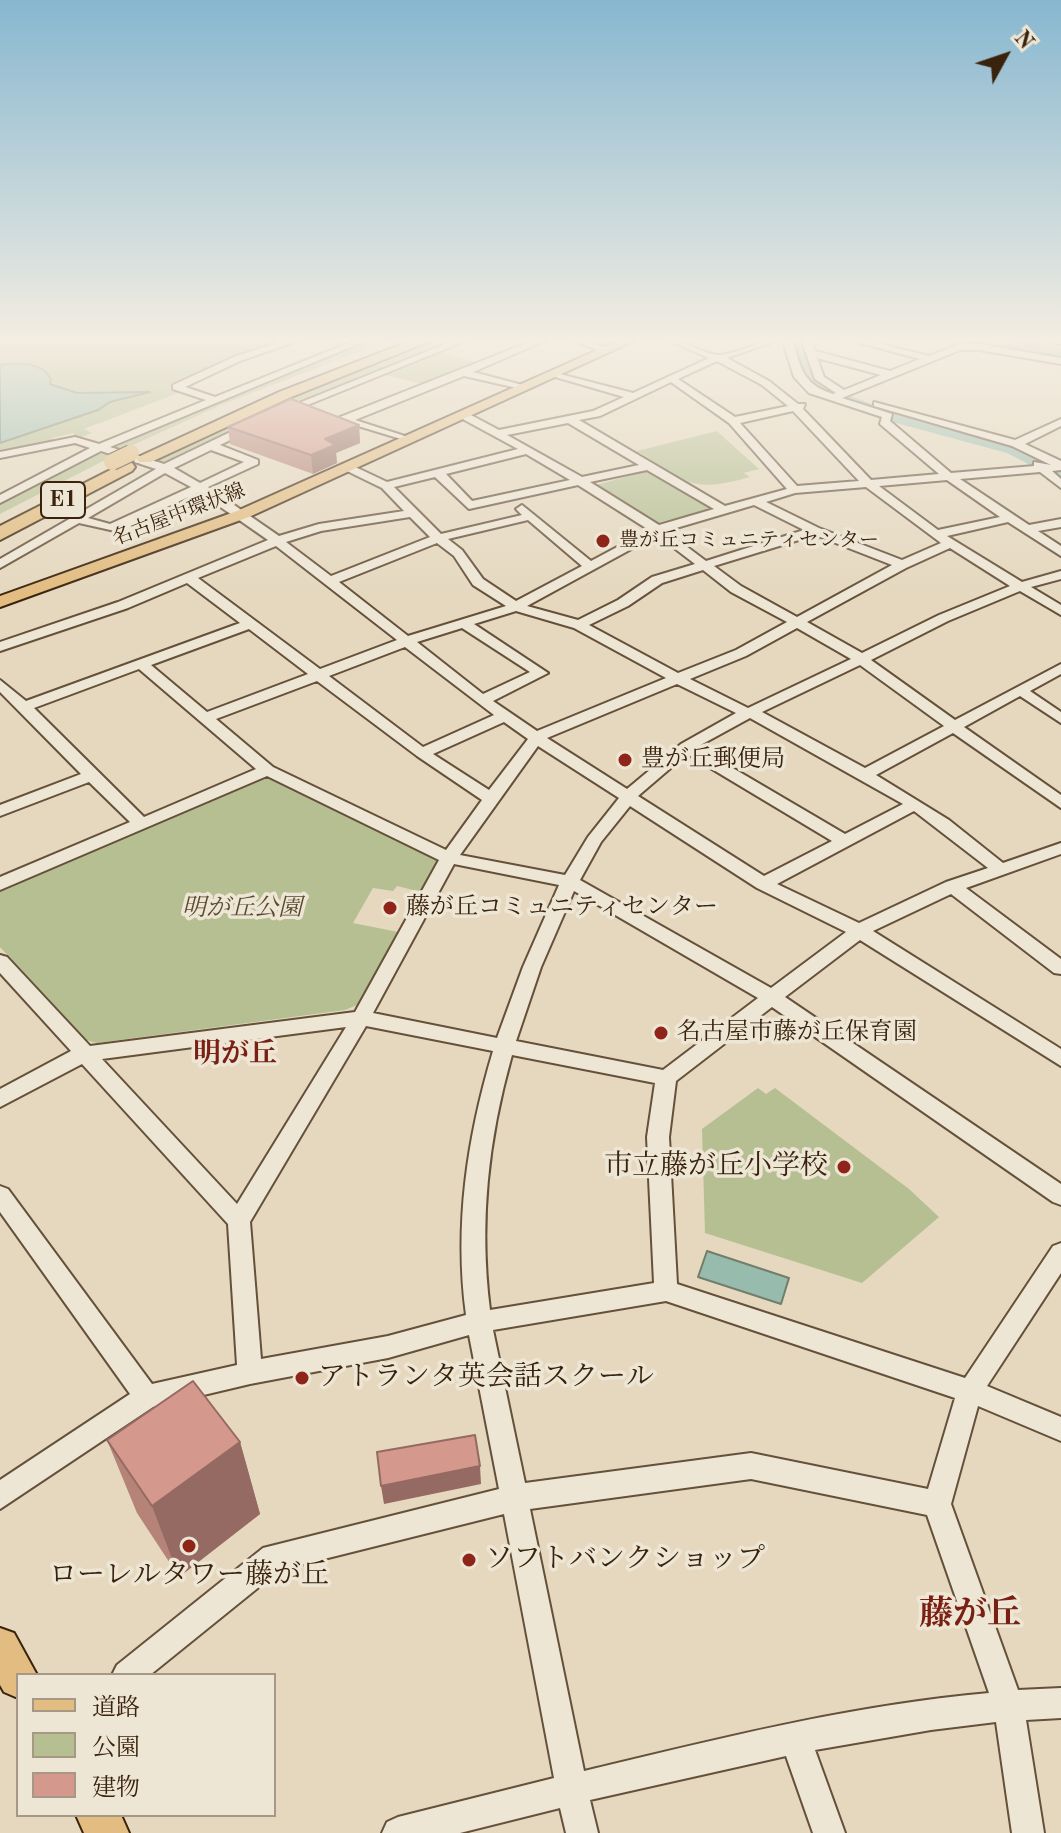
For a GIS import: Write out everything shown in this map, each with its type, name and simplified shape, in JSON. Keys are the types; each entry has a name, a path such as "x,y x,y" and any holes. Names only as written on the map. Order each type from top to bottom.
{"highway":[{"name":"E1","path":"0,519 123,457 197,425"},
{"name":"E1","path":"0,534 123,457 207,425"}],"main road":[{"name":"名古屋中環状線","path":"0,602 243,514 442,425"},
{"path":"0,1647 16,1675"}],"street":[{"path":"0,500 123,457 175,425"},
{"path":"0,564 165,468 256,425"},
{"path":"357,425 407,440"},
{"path":"483,425 658,530 736,589 860,660 955,724 1061,803"},
{"path":"500,433 542,425"},
{"path":"579,425 725,511"},
{"path":"736,425 794,490"},
{"path":"812,425 867,483 938,534 1061,611"},
{"path":"887,425 948,476 1061,552"},
{"path":"919,425 999,447 1055,467"},
{"path":"942,425 1016,444 1055,467 1061,485"},
{"path":"1016,444 1056,425"},
{"path":"0,455 75,440 123,457"},
{"path":"75,518 111,528 254,462 211,446"},
{"path":"386,486 528,450"},
{"path":"123,457 109,452 165,468 243,514 482,700 538,739 763,884 859,931 1061,1059"},
{"path":"438,473 469,505 650,466"},
{"path":"347,467 386,486 438,538 458,553 478,582 516,607 579,625 864,775 915,804 979,850 1001,870"},
{"path":"206,718 407,641 516,607 658,530 755,501 794,490 1055,467"},
{"path":"509,497 590,567"},
{"path":"755,501 815,531 902,565"},
{"path":"0,647 123,605 276,541 319,528 412,513"},
{"path":"331,581 438,538 531,516"},
{"path":"938,534 1010,518"},
{"path":"1027,529 1061,523"},
{"path":"579,625 623,603 657,580 815,531"},
{"path":"250,1373 239,1221 361,1018 449,858 529,745 543,734 741,653 902,565 952,543"},
{"path":"582,1833 479,1322 474,1198 485,1118 502,1046 569,881 592,842 653,772 686,747 860,660 1019,584 1061,575"},
{"path":"189,578 422,753 491,799"},
{"path":"25,706 250,624"},
{"path":"464,624 541,673 482,700"},
{"path":"142,665 267,770 449,858 569,881 771,997 1061,1196"},
{"path":"864,775 1061,668"},
{"path":"0,684 25,706 89,776 141,823"},
{"path":"1020,690 1061,719"},
{"path":"422,753 505,716"},
{"path":"686,747 844,841"},
{"path":"0,884 267,770"},
{"path":"0,811 89,776"},
{"path":"763,884 915,804"},
{"path":"666,1291 658,1137 666,1078 859,931 952,886 1061,848"},
{"path":"952,886 1061,968"},
{"path":"0,961 239,1221"},
{"path":"0,1099 83,1054 361,1018 666,1078"},
{"path":"0,1195 147,1397"},
{"path":"1028,1833 1008,1705 937,1504 970,1391 1061,1253"},
{"path":"0,1496 147,1397 250,1373 388,1347 479,1322 666,1291 970,1391 1061,1429"},
{"path":"129,1673 273,1558 514,1498 751,1466 937,1504"},
{"path":"398,1833 571,1787 795,1738 956,1710 1061,1703"},
{"path":"795,1738 829,1833"}],"green space":[{"path":"0,425 96,425 84,429 92,433 77,439 73,433 52,438 55,442 0,453"},
{"path":"169,425 178,425 120,451 115,447"},
{"path":"234,425 250,425 171,461 152,462"},
{"path":"717,431 759,469 744,473 750,477 701,484 679,477 637,451"},
{"path":"96,453 113,456 0,514 0,502"},
{"path":"646,471 713,509 655,523 593,486"},
{"name":"明が丘公園","path":"271,777 439,858 440,862 421,892 397,886 393,891 373,888 353,923 398,932 357,1005 345,1010 97,1043 86,1040 0,947 0,891 262,778"},
{"path":"758,1088 766,1094 775,1088 909,1189 939,1217 862,1283 705,1233 702,1129"}],"shaded area":[{"path":"0,425 55,425 0,443"},
{"path":"707,1251 789,1278 781,1304 698,1277"}],"building":[{"path":"359,425 325,439 335,445 311,455 228,427"},
{"path":"193,1381 240,1442 152,1506 107,1440"},
{"path":"475,1435 480,1466 381,1486 377,1452"}],"waterway":[{"path":"924,425 1024,453 1044,462 1061,475"}],"place":[{"name":"豊が丘コミュニティセンター","path":"603,541"},
{"name":"豊が丘郵便局","path":"625,760"},
{"name":"藤が丘コミュニティセンター","path":"390,908"},
{"name":"名古屋市藤が丘保育園","path":"661,1033"},
{"name":"市立藤が丘小学校","path":"844,1167"},
{"name":"アトランタ英会話スクール","path":"302,1378"},
{"name":"ローレルタワー藤が丘","path":"189,1546"},
{"name":"ソフトバンクショップ","path":"469,1560"}],"district":[{"name":"明が丘","path":"235,1055"},
{"name":"藤が丘","path":"970,1615"}]}
